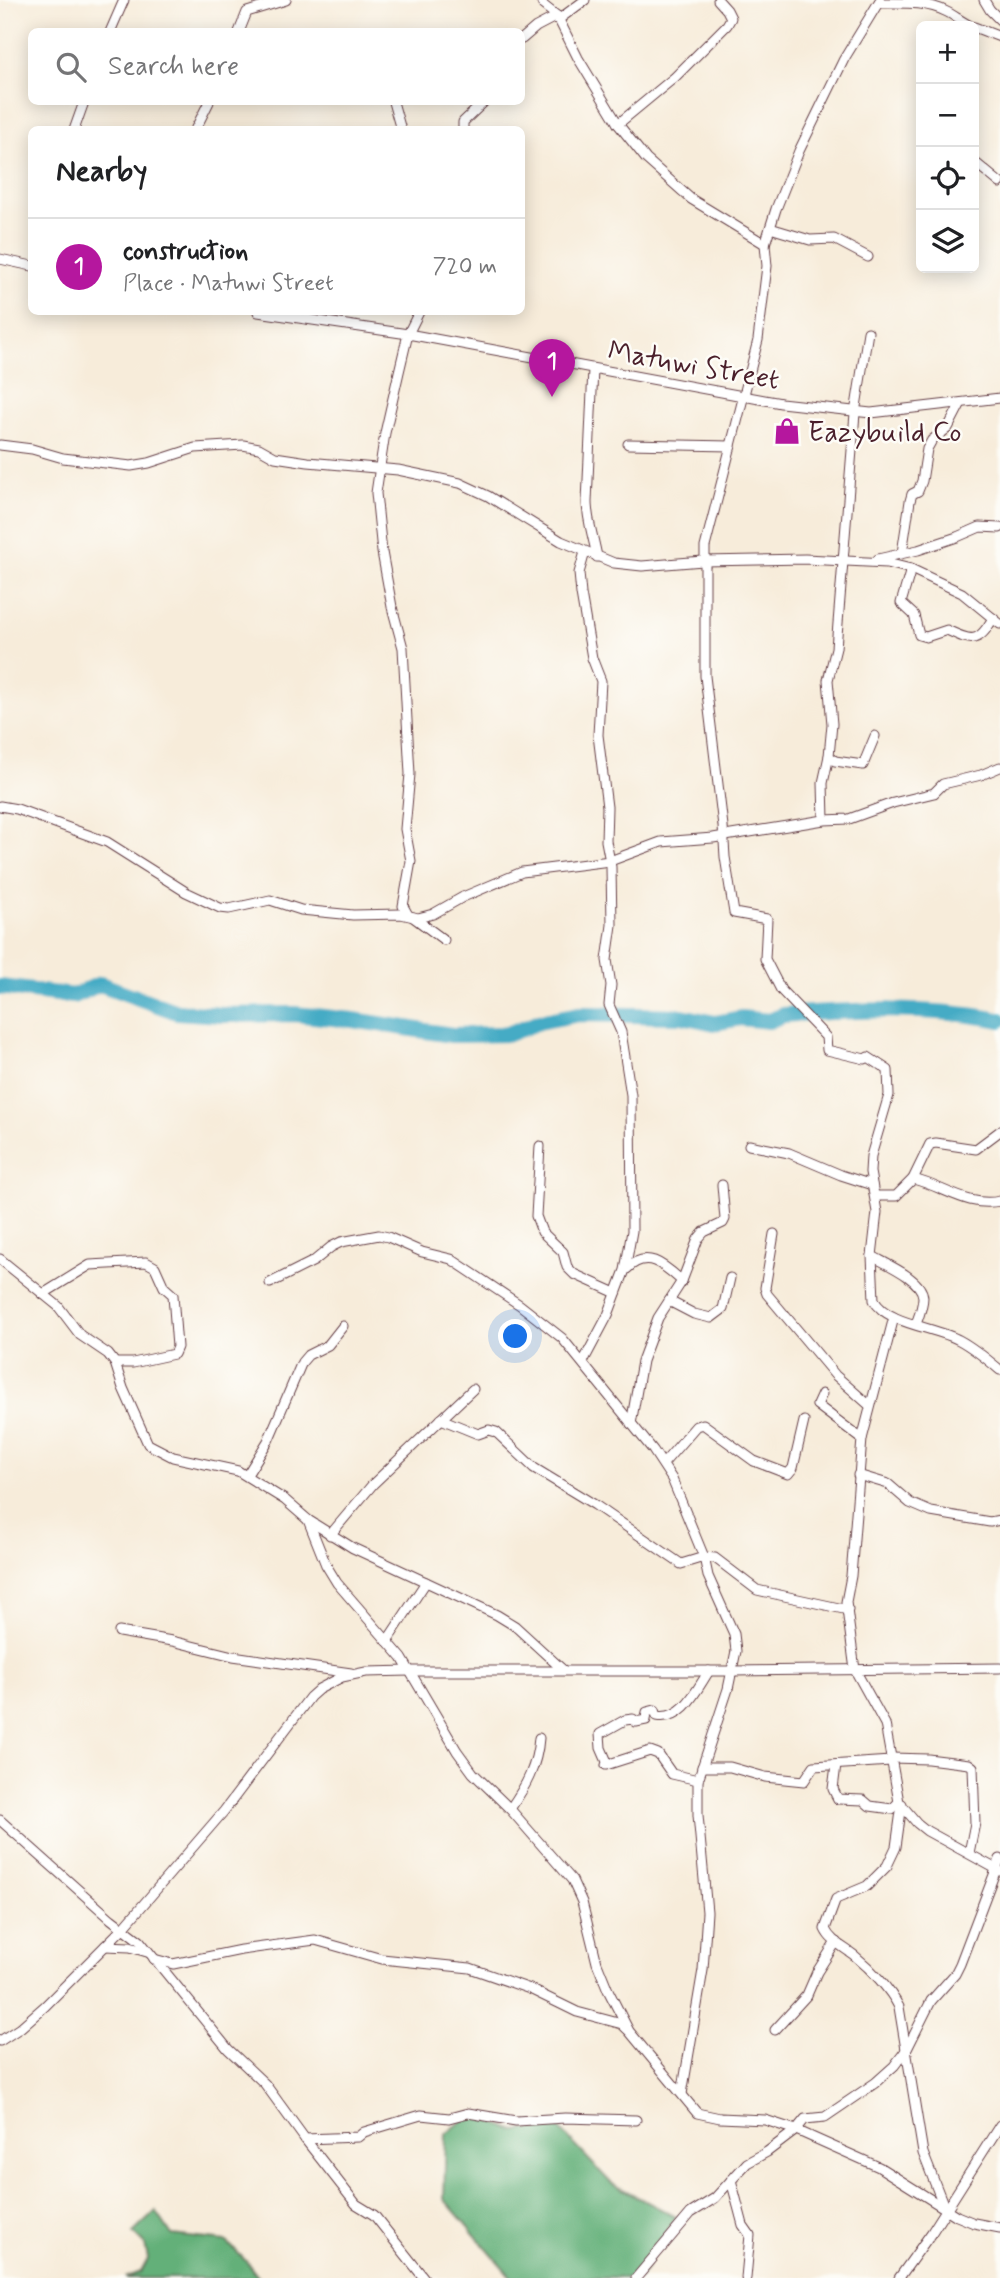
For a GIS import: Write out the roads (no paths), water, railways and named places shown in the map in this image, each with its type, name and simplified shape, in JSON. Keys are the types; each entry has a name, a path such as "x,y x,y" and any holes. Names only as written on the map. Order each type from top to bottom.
{"street":[{"path":"112,28 124,0"},
{"path":"241,28 247,12 286,0"},
{"path":"541,0 557,18 618,124 646,159 691,199 765,244"},
{"path":"525,36 536,27 557,18 585,0"},
{"path":"618,124 675,77 727,24 731,18 718,0"},
{"path":"984,0 1000,19"},
{"path":"959,21 949,13 928,5 879,1 844,59 799,151 765,244 767,266 761,327 703,561 705,676 727,876 734,913 767,919 765,959 781,990 826,1037 827,1050 865,1059 868,1057 888,1070 888,1102 871,1156 876,1231 872,1256 874,1300 881,1310 894,1317 956,1338 1000,1370"},
{"path":"979,30 1000,37"},
{"path":"75,126 83,105"},
{"path":"197,126 208,105"},
{"path":"394,105 400,126"},
{"path":"463,126 463,122 481,105"},
{"path":"979,165 999,179"},
{"path":"770,228 810,240 834,239 868,257"},
{"path":"0,259 28,264"},
{"name":"Matuwi Street","path":"278,315 408,334 743,396 856,413 892,412 1000,398"},
{"path":"418,315 408,334 388,420 376,493 382,552 404,648 410,774 405,829 411,861 403,906 410,916 444,940"},
{"path":"824,820 823,783 832,724 828,680 836,648 856,413 868,332"},
{"path":"593,369 587,517 592,527 597,557"},
{"path":"902,553 910,501 922,481 927,449 932,440 948,428 961,403"},
{"path":"628,444 730,446"},
{"path":"0,445 32,449 64,458 131,466 195,448 243,445 259,448 275,457 297,461 380,468 460,483 488,496 551,536 584,552 627,566 703,561 844,560 887,563 911,569 962,593 996,621 976,639 965,639 947,630 926,637 919,635 914,615 901,603 911,569"},
{"path":"866,562 957,537 980,527 1000,528"},
{"path":"583,1362 608,1315 625,1270 632,1231 631,1095 621,1032 609,1005 611,985 607,960 612,925 610,862 606,841 607,807 598,735 601,681 592,658 579,582 584,552"},
{"path":"829,756 835,761 863,765 875,736"},
{"path":"0,806 17,809 107,842 187,892 220,908 229,909 270,900 301,910 418,918 428,916 463,897 522,872 610,862 661,842 724,837 849,818 934,793 943,784 981,775 1000,767"},
{"path":"875,1196 895,1196 913,1179 930,1144 976,1149 1000,1131"},
{"path":"750,1145 789,1153 872,1185"},
{"path":"540,1146 536,1216 542,1232 563,1251 574,1275 616,1293"},
{"path":"913,1179 981,1203 1000,1201"},
{"path":"631,1424 642,1361 658,1318 682,1282 698,1239 725,1219 722,1185"},
{"path":"774,1234 765,1288 767,1294 835,1376 869,1405"},
{"path":"270,1283 314,1261 341,1242 384,1235 422,1252 451,1259 557,1333 663,1464 675,1487 704,1557 708,1576 734,1634 736,1651 698,1780 698,1815 707,1912 703,1970 682,2094"},
{"path":"872,1256 908,1277 921,1291 923,1297 916,1324"},
{"path":"0,1259 58,1307 80,1335 108,1354 115,1363 148,1444 173,1457 229,1468 247,1475 330,1535 378,1562 497,1615 514,1626 563,1671"},
{"path":"625,1270 639,1260 656,1260 682,1282"},
{"path":"43,1294 90,1265 146,1262 155,1266 164,1287 173,1295 177,1347 174,1354 133,1363 115,1363"},
{"path":"669,1301 694,1314 711,1318 723,1309 730,1278"},
{"path":"894,1317 862,1439 851,1576 846,1602 855,1670 885,1724 900,1803 893,1857 867,1886 841,1895 833,1904 825,1929 836,1942 856,1957 893,1996 899,2007 923,2153 946,2210"},
{"path":"247,1475 268,1441 302,1362 328,1345 342,1326"},
{"path":"330,1535 373,1483 473,1389"},
{"path":"822,1394 817,1405 862,1439"},
{"path":"441,1419 478,1434 489,1430 496,1432 534,1468 595,1505 676,1562 681,1564 704,1557 715,1558 757,1590 848,1610"},
{"path":"663,1464 696,1426 703,1424 754,1461 788,1474 793,1468 804,1421"},
{"path":"858,1475 888,1484 910,1503 931,1512 990,1522 1000,1520"},
{"path":"308,1520 326,1565 337,1583 402,1658 473,1773 510,1809 572,1880 582,1902 597,1963 629,2031"},
{"path":"387,1641 426,1582"},
{"path":"119,1632 172,1641 233,1656 355,1674 410,1671 1000,1668"},
{"path":"698,1780 672,1774 658,1754 650,1751 607,1764 601,1748 600,1734 625,1720 646,1720 647,1712 655,1710 657,1716 662,1717 680,1709 687,1704 709,1671"},
{"path":"0,2040 20,2028 46,2006 123,1928 224,1811 300,1707 330,1682 355,1674"},
{"path":"510,1809 530,1777 538,1756 539,1738"},
{"path":"702,1767 730,1767 765,1777 804,1781 814,1766 928,1759 969,1764 973,1767 975,1823 969,1853"},
{"path":"836,1765 833,1789 838,1800 863,1800 870,1805 892,1809 900,1803"},
{"path":"636,2278 682,2221 715,2197 747,2163 796,2130 805,2119 825,2118 875,2083 907,2049 931,2001 961,1964 999,1866 927,1832 900,1803"},
{"path":"0,1820 140,1941 228,2049 265,2084 356,2203 374,2215 424,2278"},
{"path":"105,1947 140,1948 173,1965 292,1941 315,1940 382,1959 470,1968 535,1991 577,2012 622,2024 697,2113 733,2120 765,2120 796,2130 879,2167 946,2210 974,2223 1000,2228"},
{"path":"775,2030 807,1995 817,1972 836,1942"},
{"path":"306,2139 358,2137 364,2132 421,2115 445,2118 472,2113 516,2121 565,2118 636,2120"},
{"path":"899,2278 1000,2125"},
{"path":"731,2180 743,2225 750,2235 746,2278"}],"waterway":[{"path":"0,987 73,996 100,984 177,1012 222,1015 294,1014 452,1035 508,1034 538,1022 579,1014 682,1016 715,1023 741,1018 769,1021 783,1015 892,1010 1000,1020"}],"place":[{"name":"construction","path":"552,397"},
{"name":"Eazybuild Co","path":"787,431"}]}
